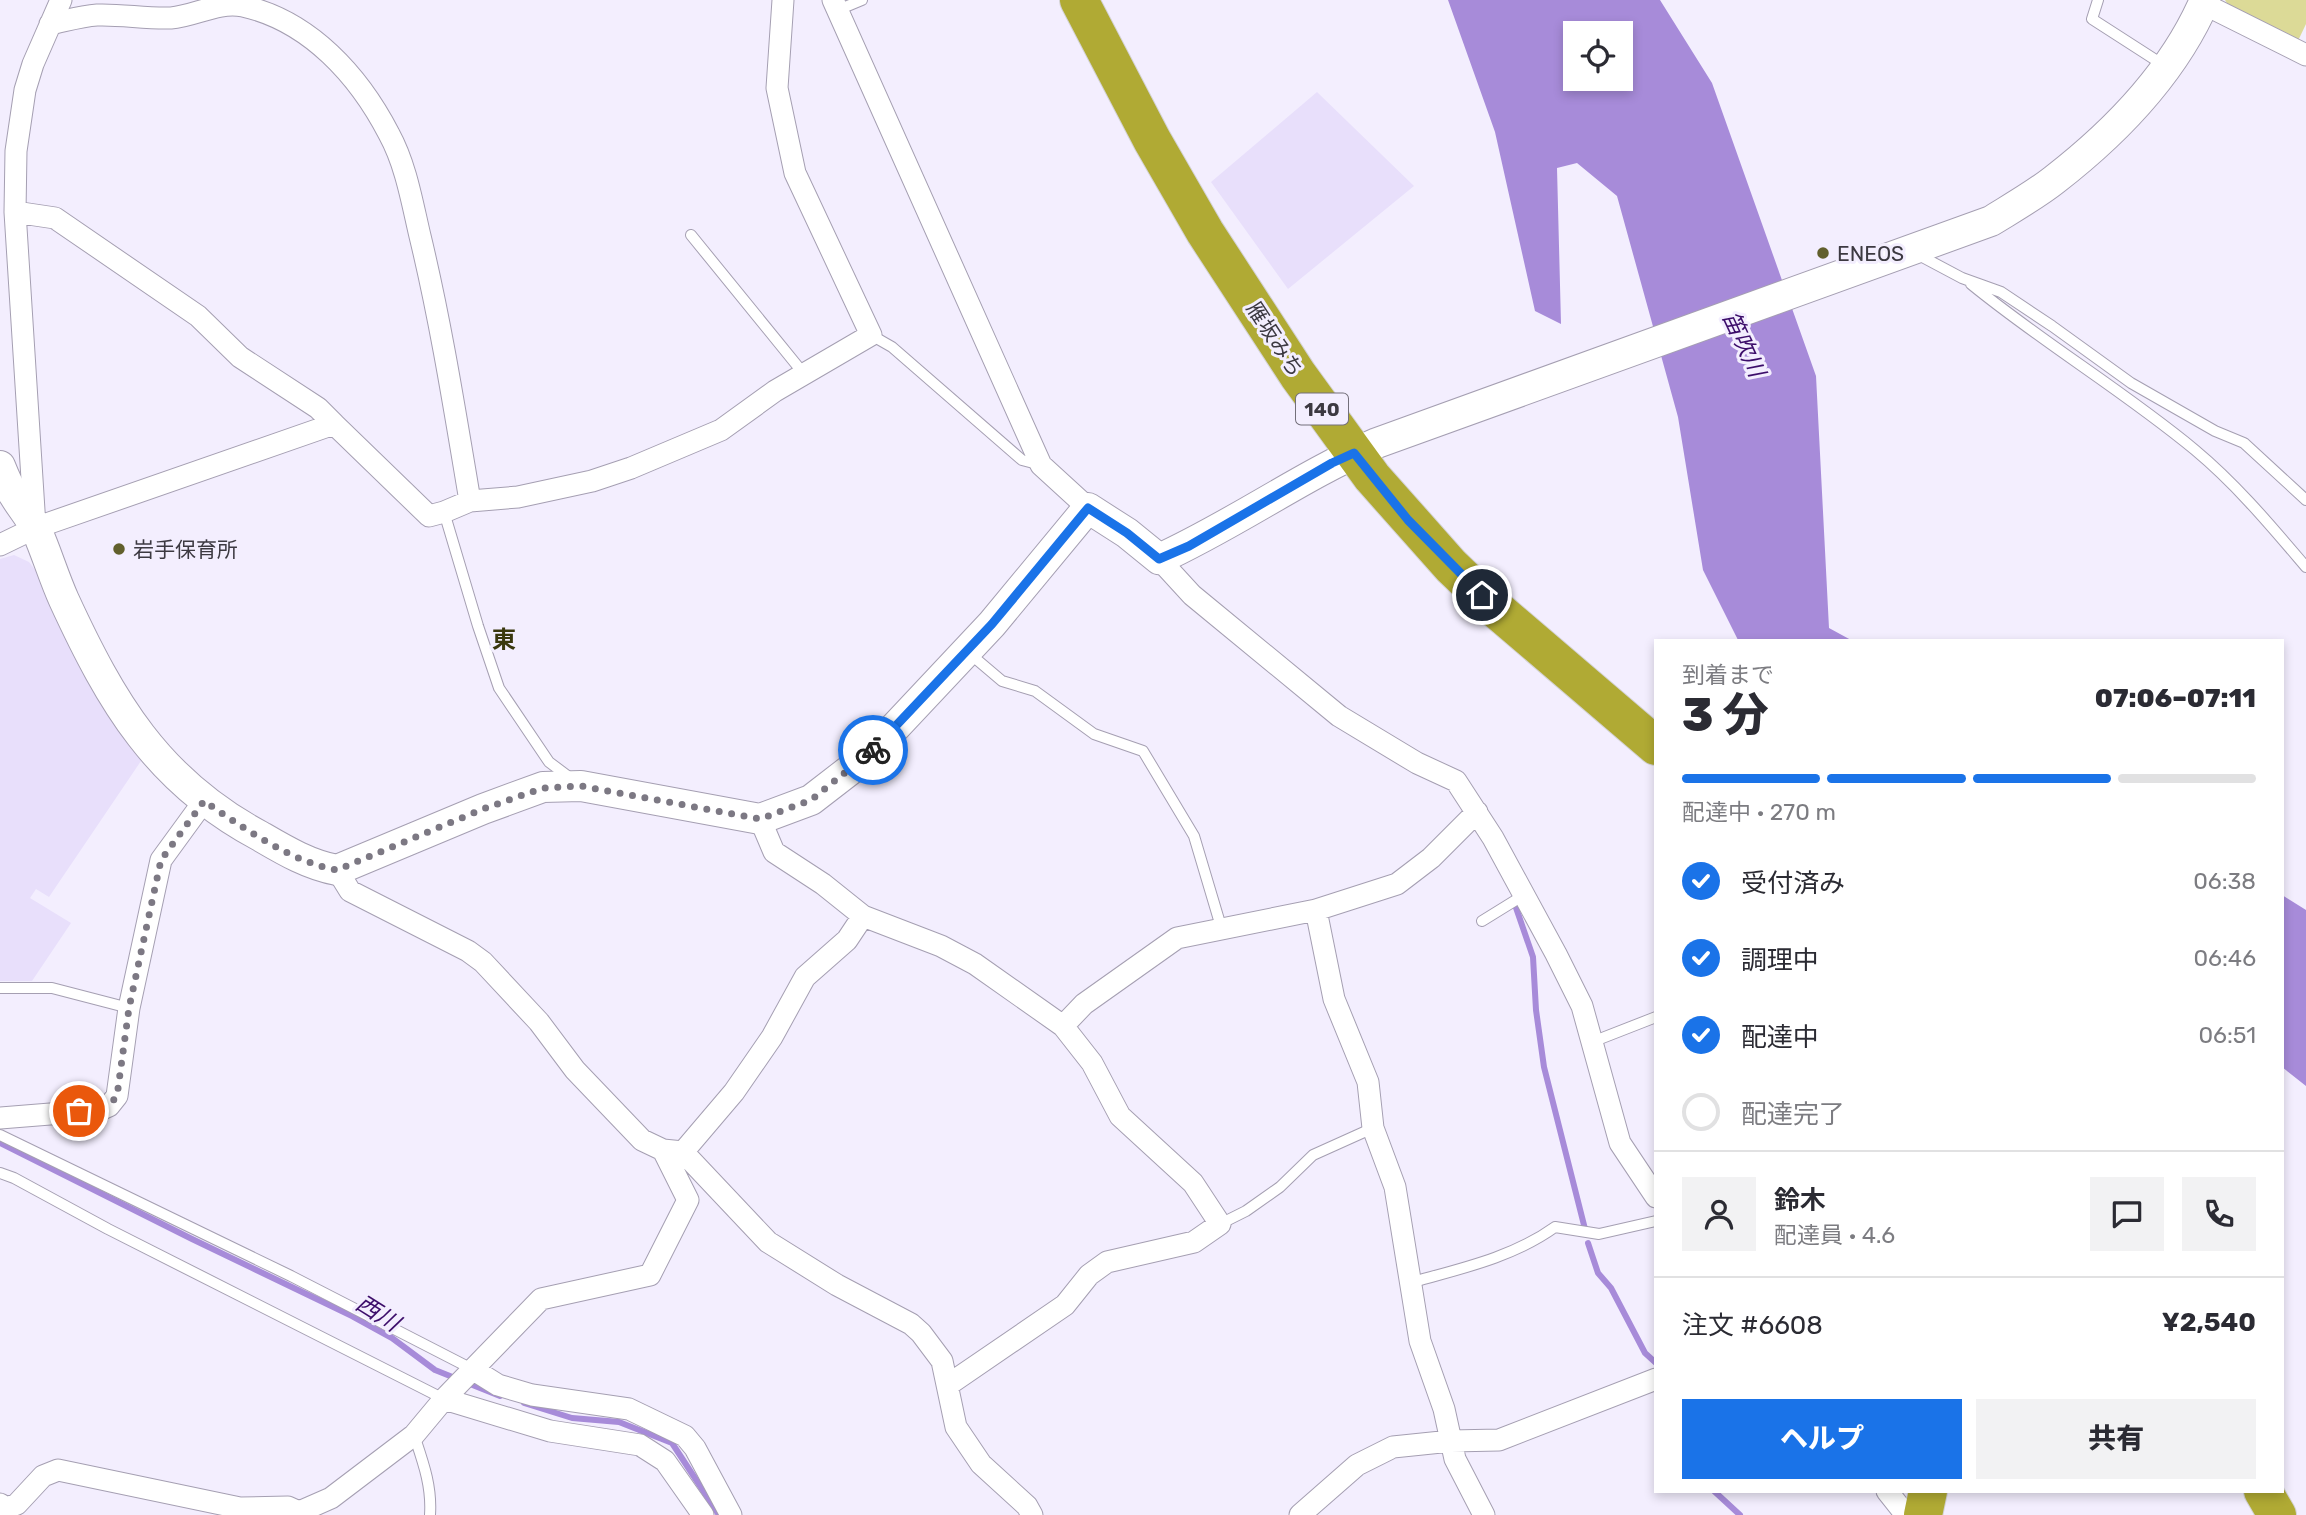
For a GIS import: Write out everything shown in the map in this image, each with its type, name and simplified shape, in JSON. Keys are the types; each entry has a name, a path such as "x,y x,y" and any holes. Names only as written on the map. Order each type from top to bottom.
{"highway":[{"name":"雁坂みち","path":"1079,0 1152,140 1205,232 1298,375 1365,448 1408,520 1451,566 1507,619 1654,745"},
{"path":"1923,1515 1928,1493"},
{"path":"2264,1493 2277,1515"}],"street":[{"path":"35,528 15,212 16,151 26,90 61,0"},
{"path":"15,212 55,218 198,316 240,357 318,408 429,516 470,501 518,497 592,481 631,468 721,430 775,391 871,335 795,173 777,88 783,0"},
{"path":"1159,559 1189,546 1332,463 1365,448 1991,221 2053,181 2108,134 2167,68 2186,40 2205,2 2306,55"},
{"path":"50,24 95,15 172,18 210,7 240,5 266,13 295,28 330,52 360,85 390,136 406,178 436,302 470,501"},
{"path":"836,5 1041,465 1088,508 1127,533 1159,559 1192,595 1339,716 1417,763 1455,781 1477,811 1583,1006 1620,1143 1654,1194"},
{"path":"0,545 35,528 334,424"},
{"path":"0,466 12,492 35,528 63,598 126,719 170,770 204,801 241,826 318,867 337,870 483,809 543,788 581,786 760,819 811,800 867,756 992,624 1088,508"},
{"path":"0,1118 100,1110 109,1106 117,1096 129,1008 161,860 204,801"},
{"path":"1062,1027 1084,1004 1177,938 1316,910 1397,884 1431,858 1477,811"},
{"path":"760,819 774,852 823,884 863,916 941,946 975,964 1062,1027 1092,1063 1120,1116 1193,1183 1220,1224 1194,1242 1107,1262 1089,1275 1065,1305 948,1385"},
{"path":"337,870 350,891 468,951 483,962 539,1022 575,1070 642,1140 673,1151 768,1242 837,1285 911,1324 921,1333 942,1360 956,1427 981,1464 1027,1506 1032,1515"},
{"path":"1316,910 1334,999 1368,1082 1373,1128 1395,1187 1420,1341 1444,1409 1455,1459 1484,1515"},
{"path":"673,1151 734,1092 772,1037 805,977 847,940 863,916"},
{"path":"0,1504 7,1508 17,1504 43,1476 58,1470 238,1512 288,1507 300,1513 331,1498 414,1435 444,1399 541,1299 650,1275 688,1200 673,1151"},
{"path":"474,1370 498,1385 532,1395 629,1409 685,1436 695,1448 732,1515"},
{"path":"1300,1515 1357,1465 1393,1447 1451,1441 1499,1440 1654,1380"},
{"path":"444,1399 550,1431 640,1446 665,1461 704,1515"},
{"path":"1889,1493 1906,1515"}],"lane":[{"path":"836,5 862,0"},
{"path":"2098,0 2092,19 2167,68"},
{"path":"691,235 804,374"},
{"path":"1913,251 1964,278 2001,292 2130,383 2215,431 2244,443 2306,500"},
{"path":"1964,278 2014,319 2195,450 2243,494 2306,567"},
{"path":"871,335 892,347 1022,460 1041,465"},
{"path":"444,512 499,688 549,762 581,786"},
{"path":"966,651 1002,681 1035,691 1094,734 1143,751 1194,836 1222,930"},
{"path":"1482,921 1524,895"},
{"path":"0,988 52,988 129,1008"},
{"path":"1592,1042 1654,1018"},
{"path":"1220,1224 1246,1211 1280,1187 1313,1155 1373,1128"},
{"path":"0,1135 291,1276 474,1370"},
{"path":"0,1173 444,1399"},
{"path":"1409,1283 1479,1263 1535,1241 1555,1227 1599,1234 1654,1221"},
{"path":"414,1435 428,1477 430,1515"}],"shaded area":[{"path":"2225,0 2306,0 2306,24 2296,45 2233,13"},
{"path":"1317,92 1414,186 1288,289 1211,182"},
{"path":"14,555 29,562 43,580 143,758 49,897 36,889 30,898 71,923 32,981 0,981 0,559"}],"water":[{"name":"笛吹川","path":"1448,0 1660,0 1712,83 1816,376 1829,628 1849,639 1738,639 1703,570 1678,417 1617,196 1577,163 1557,168 1561,324 1535,311 1495,132"},
{"path":"2284,896 2306,910 2306,1086 2284,1069"}],"waterway":[{"path":"1513,899 1533,957 1536,1010 1544,1067 1585,1229"},
{"name":"西川","path":"0,1143 352,1316 392,1338 435,1370 500,1396"},
{"path":"1588,1243 1598,1273 1611,1288 1645,1353 1654,1361"},
{"name":"西川","path":"524,1403 572,1418 619,1422 672,1443 719,1515"},
{"path":"1716,1493 1740,1515"}],"way so far":[{"path":"79,1111 100,1110 109,1106 117,1096 129,1008 161,860 204,801 241,826 318,867 337,870 483,809 543,788 565,785 760,819 811,800 873,750"}],"place":[{"name":"ENEOS","path":"1823,253"},
{"name":"岩手保育所","path":"119,549"}],"district":[{"name":"東","path":"504,640"}],"route":[{"path":"873,750 992,624 1088,508 1127,533 1159,559 1189,546 1354,453 1408,520 1482,595"}]}
